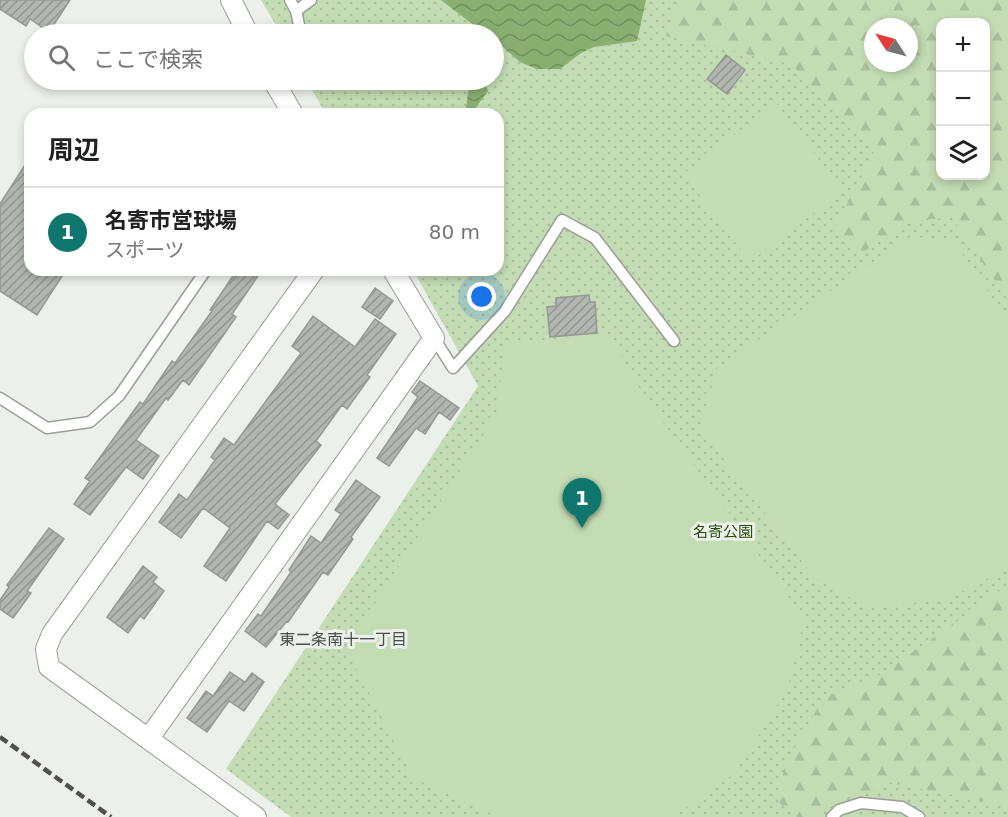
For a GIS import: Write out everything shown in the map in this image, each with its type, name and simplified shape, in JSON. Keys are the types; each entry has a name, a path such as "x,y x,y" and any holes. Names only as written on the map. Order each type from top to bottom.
{"street":[{"path":"231,0 243,24"},
{"path":"279,90 290,108"},
{"path":"256,817 49,666 46,649 52,633 310,276"},
{"path":"149,738 434,338 397,276"}],"lane":[{"path":"290,0 296,11 299,24"},
{"path":"296,11 311,0"},
{"path":"434,338 453,368 505,311 562,220 595,238 674,341"},
{"path":"0,398 47,428 90,422 119,396 202,276"},
{"path":"832,817 839,810 861,803 903,808 919,817"},
{"path":"903,808 913,817"}],"green space":[{"name":"名寄公園","path":"261,0 1008,0 1008,817 291,817 226,769 478,386 416,276 504,276 504,108 322,108 312,90 504,90 504,24 275,24"},
{"path":"678,0 1008,0 1008,300 952,218 914,220 858,255 834,229 874,152 791,64 666,36"},
{"path":"776,103 843,191 750,262 683,174"},
{"path":"911,236 954,241 1008,321 1008,564 979,585 940,600 867,608 814,577 701,430 716,369"},
{"path":"610,336 643,394 804,618 788,688 735,773 674,817 509,817 487,812 413,778 346,649 497,413 505,342"},
{"path":"1008,585 1008,806 890,783 806,817 797,817 778,802 785,764 824,697 882,674"}],"water":[{"path":"441,0 646,0 637,41 594,47 581,53 560,69 537,69 520,62 504,48 504,24 472,24"},
{"path":"469,90 488,90 475,108 466,108"}],"building":[{"path":"0,0 70,0 54,24 37,24 30,19 24,25 0,9"},
{"path":"726,55 745,70 727,94 707,79"},
{"path":"24,166 24,276 62,276 37,315 0,291 0,204"},
{"path":"233,276 258,276 232,314 236,317 189,385 183,380 168,400 166,398 136,440 159,456 143,479 126,467 90,515 74,504 90,481 85,478 140,402 143,404 172,361 175,363 212,311 210,310"},
{"path":"375,288 393,301 380,319 362,307"},
{"path":"589,295 590,302 595,302 597,333 550,337 547,307 556,306 556,298"},
{"path":"313,316 355,347 375,319 396,334 367,375 370,377 347,409 342,405 316,441 321,445 275,504 289,515 278,529 267,521 226,581 204,566 230,528 203,508 181,538 159,522 179,494 187,500 215,460 211,457 224,438 234,445 301,353 292,346"},
{"path":"420,381 459,408 450,420 439,412 425,434 416,428 389,466 377,458 418,397 412,392"},
{"path":"356,480 380,497 351,537 353,539 328,575 323,572 288,622 266,647 245,631 258,614 261,616 291,572 289,570 311,536 321,543 341,514 335,510"},
{"path":"49,528 64,539 27,591 31,593 13,618 0,609 0,600 9,587 7,585"},
{"path":"143,566 157,577 153,582 164,591 144,619 140,616 128,633 107,617"},
{"path":"230,672 245,682 252,673 264,682 244,711 229,701 207,732 187,718 206,691 213,696"}],"railway":[{"path":"0,737 111,817"}],"place":[{"name":"名寄市営球場","path":"582,528"}],"district":[{"name":"東二条南十一丁目","path":"343,639"}]}
